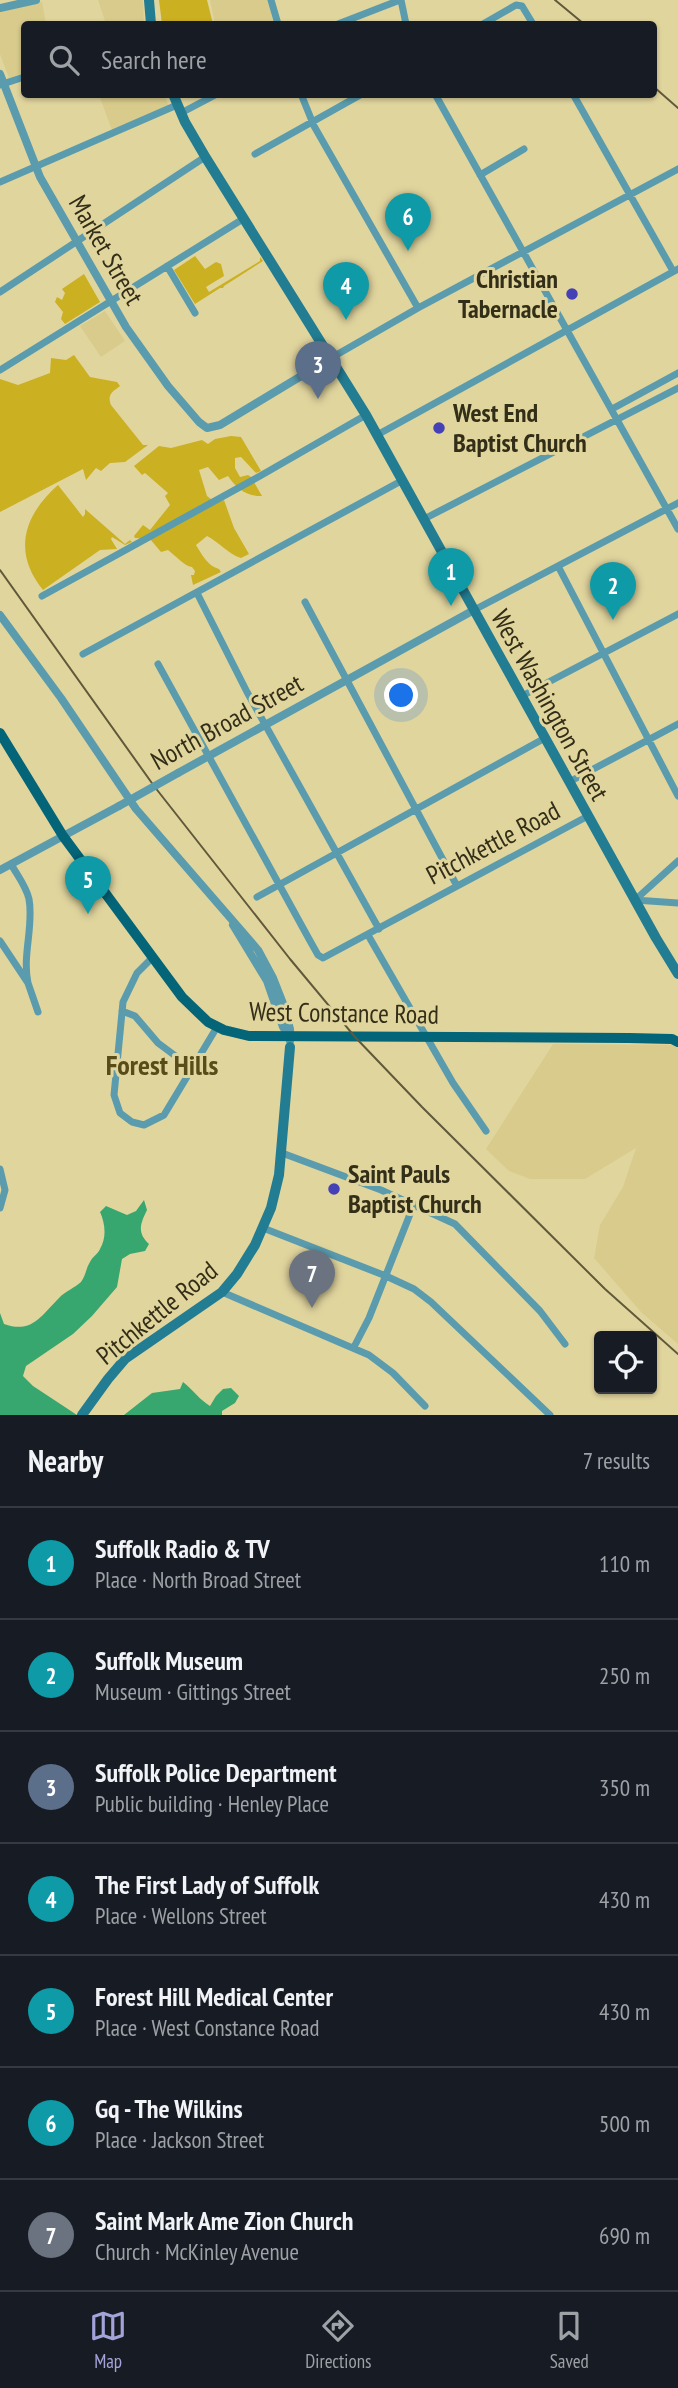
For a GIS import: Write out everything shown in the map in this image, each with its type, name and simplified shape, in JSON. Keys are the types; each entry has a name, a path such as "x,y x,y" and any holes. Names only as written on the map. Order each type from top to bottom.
{"main road":[{"path":"149,0 151,21"},
{"name":"West Washington Street","path":"175,98 205,157 366,415 678,974"},
{"name":"West Constance Road","path":"0,733 63,836 152,958 190,1007 217,1027 249,1036 290,1042 428,1038 676,1039"},
{"name":"Pitchkettle Road","path":"82,1415 125,1359 222,1292 237,1274 263,1228 276,1194 282,1153 290,1042"}],"street":[{"path":"0,8 36,0"},
{"path":"271,0 277,21"},
{"path":"346,21 401,0 405,21"},
{"path":"488,21 516,5 522,6 531,21"},
{"name":"Market Street","path":"0,74 2,85 36,167 111,302 168,386 199,422 207,428 220,425 331,358"},
{"path":"2,85 21,78"},
{"path":"0,182 207,98"},
{"path":"303,98 313,123 418,307"},
{"path":"255,155 355,98"},
{"path":"437,98 678,529"},
{"path":"377,435 676,270 629,194 575,98"},
{"path":"480,175 524,149"},
{"path":"0,292 205,157"},
{"path":"331,358 418,307 678,169"},
{"path":"0,370 243,219"},
{"path":"167,266 195,313"},
{"path":"612,409 678,373"},
{"path":"424,519 678,388"},
{"path":"42,596 260,477 366,415"},
{"path":"83,654 403,480"},
{"path":"474,610 678,503"},
{"path":"558,566 678,796"},
{"path":"197,593 265,724 379,929"},
{"path":"305,602 457,886"},
{"name":"North Broad Street","path":"0,870 474,610"},
{"path":"522,696 678,614"},
{"path":"0,615 67,706 125,793 228,918 247,936 268,968 285,1006 290,1042"},
{"path":"158,664 280,885"},
{"path":"569,782 678,724"},
{"path":"257,897 545,738"},
{"name":"Pitchkettle Road","path":"280,885 312,944 320,956 326,957 588,816"},
{"path":"635,900 678,861"},
{"path":"10,864 25,888 29,903 25,963 28,983 38,1012"},
{"path":"635,900 678,903"},
{"path":"368,935 453,1083 486,1131"},
{"path":"0,941 28,983"},
{"path":"8,953 26,947"},
{"path":"152,958 132,982 122,1011 114,1096 117,1108 126,1119 144,1125 164,1115 217,1027"},
{"path":"122,1011 135,1016 158,1043 193,1069"},
{"path":"282,1153 414,1203 446,1218 464,1231 540,1311 565,1344"},
{"path":"0,1170 5,1190 0,1208"},
{"path":"354,1347 369,1318 414,1203"},
{"path":"263,1228 414,1289 550,1415"},
{"path":"222,1292 354,1347 382,1363 425,1405"}],"shaded area":[{"path":"98,0 143,0 144,21 105,21"},
{"path":"159,0 207,0 212,21 162,21"},
{"path":"210,0 268,0 273,21 214,21"},
{"path":"42,2 45,21 21,21 21,74 9,78 0,54 0,10"},
{"path":"100,98 165,98 169,106 112,130"},
{"path":"195,256 205,269 216,262 221,264 224,276 206,287 209,292 260,261 260,257 263,261 195,304 174,270"},
{"path":"84,274 100,302 65,324 61,319 63,312 55,302 57,297 62,300 65,293 62,289"},
{"path":"105,311 125,341 101,357 80,326"},
{"path":"74,355 90,377 117,382 120,386 111,394 111,405 143,445 148,445 125,462 110,463 101,471 96,468 86,480 83,469 0,512 0,379 18,385 50,373 51,358 66,360"},
{"path":"241,437 261,471 256,473 241,457 235,458 235,468 240,477 251,477 262,496 242,491 228,476 219,480 208,467 199,470 207,496 216,503 224,500 234,528 249,554 241,558 236,556 207,536 196,545 208,563 221,572 193,585 191,575 194,575 195,571 192,567 168,550 161,552 150,539 134,536 143,525 150,530 170,505 165,496 168,493 134,466 159,446 171,448 202,440 208,444 215,439"},
{"path":"58,485 83,517 85,509 125,544 130,540 132,542 125,545 112,537 117,549 100,550 43,590 27,562 26,535 37,509"},
{"path":"553,1044 678,1045 678,1344 641,1312 594,1258 600,1225 623,1187 636,1148 585,1179 530,1179 509,1171 486,1149"},
{"path":"144,1200 147,1210 141,1224 141,1232 149,1244 145,1251 122,1259 117,1287 92,1316 73,1334 26,1366 23,1376 33,1386 77,1415 0,1415 0,1313 4,1324 22,1327 35,1322 83,1279 104,1240 104,1225 100,1212 106,1206 127,1215 136,1211"},
{"path":"183,1382 210,1406 223,1389 231,1388 239,1396 235,1403 222,1411 222,1415 124,1415 152,1393 180,1389"}],"railway":[{"path":"555,0 580,21"},
{"path":"657,90 678,108"},
{"path":"0,570 154,786 355,1037 605,1289 678,1354"}],"place":[{"name":"Gq - The Wilkins","path":"408,251"},
{"name":"Christian Tabernacle","path":"572,294"},
{"name":"The First Lady of Suffolk","path":"346,320"},
{"name":"Suffolk Police Department","path":"318,399"},
{"name":"West End Baptist Church","path":"439,428"},
{"name":"Suffolk Radio & TV","path":"451,606"},
{"name":"Suffolk Museum","path":"613,620"},
{"name":"Forest Hill Medical Center","path":"88,914"},
{"name":"Saint Pauls Baptist Church","path":"334,1189"},
{"name":"Saint Mark Ame Zion Church","path":"312,1308"}],"district":[{"name":"Forest Hills","path":"162,1065"}]}
